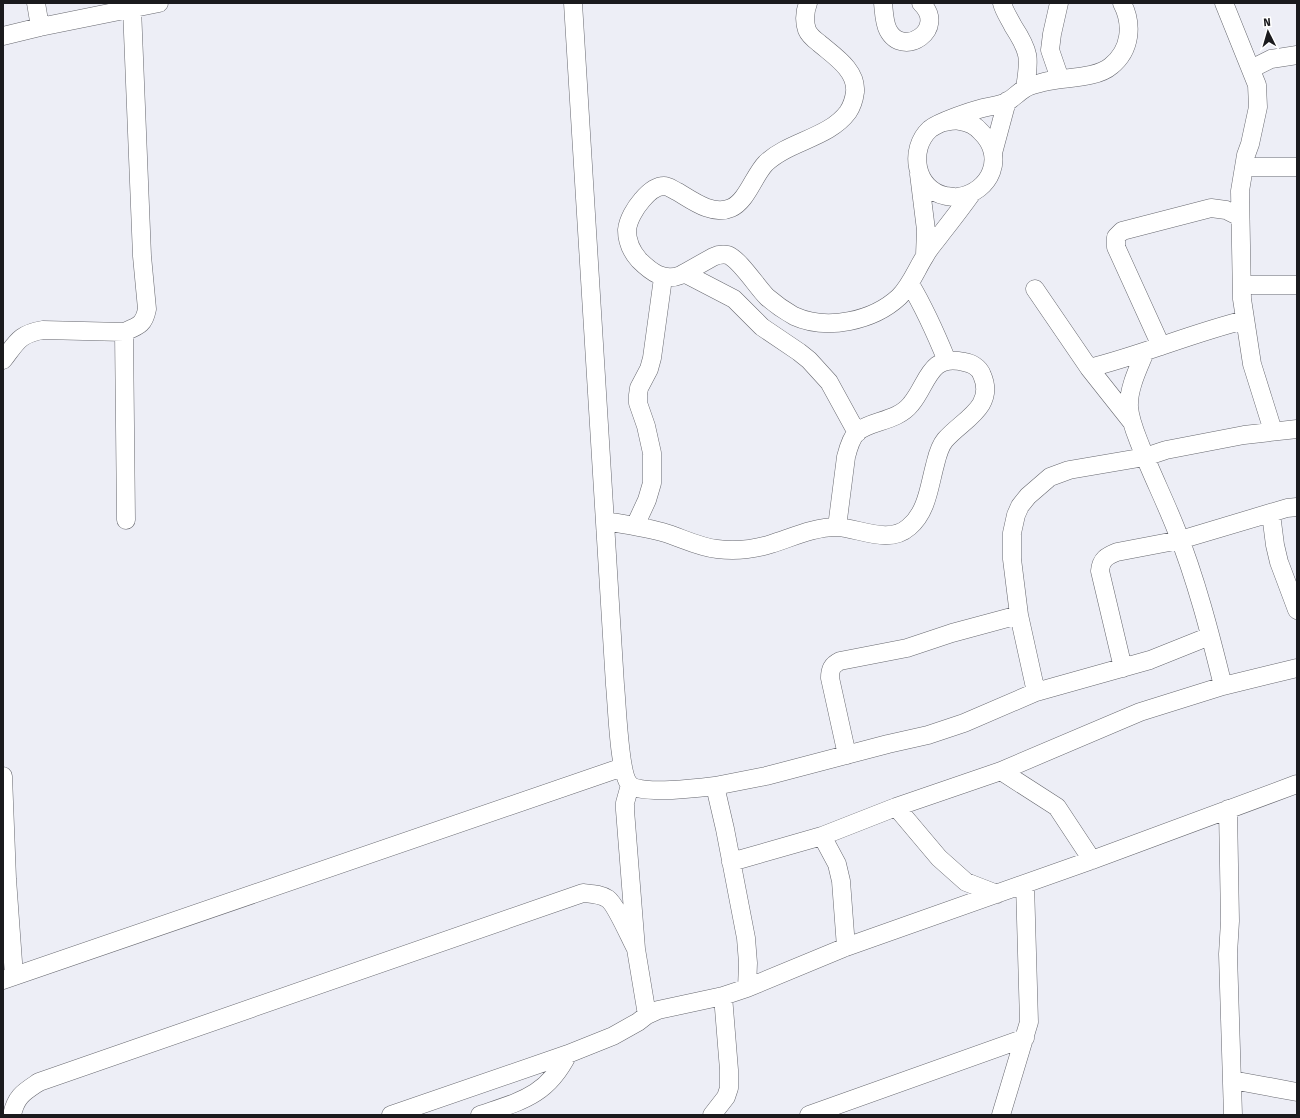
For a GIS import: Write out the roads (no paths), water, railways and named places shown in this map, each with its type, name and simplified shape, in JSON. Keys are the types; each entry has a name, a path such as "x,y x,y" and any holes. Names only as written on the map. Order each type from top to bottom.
{"street":[{"path":"36,3 40,27"},
{"path":"3,36 159,3"},
{"path":"573,3 615,685 623,767 630,786 625,803 625,810 636,949 646,1015"},
{"path":"808,3 805,13 807,30 817,42 843,64 853,78 855,90 852,104 848,112 833,126 787,149 766,164 743,197 731,208 726,210 716,210 703,206 667,186 659,187 647,194 632,215 628,227 627,238 631,250 638,258 646,266 664,278 676,277 713,256 728,255 737,262 762,292 779,306 808,321 825,323 858,320 874,313 898,298 910,284 925,255 972,193 985,183 992,169 993,153 1007,101"},
{"path":"882,3 888,30 895,39 905,42 918,39 924,35 928,29 929,15 926,8 921,3"},
{"path":"1002,3 1028,53 1028,71 1025,88"},
{"path":"1059,3 1050,50 1060,79"},
{"path":"925,255 926,230 916,157 920,141 931,129 945,122 1007,101 1025,88 1060,79 1075,78 1110,68 1122,55 1126,44 1129,23 1122,3"},
{"path":"1224,3 1257,85 1258,107 1240,183 1243,285 1242,299 1252,364 1273,431"},
{"path":"3,360 20,337 32,332 43,330 124,332 140,326 146,317 147,309 142,256 132,8"},
{"path":"1251,69 1271,59 1297,55"},
{"path":"945,122 961,121 976,127 988,138 993,153"},
{"path":"1244,167 1297,167"},
{"path":"919,172 927,186 941,195 957,198 972,193"},
{"path":"1223,686 1192,572 1131,421 1129,406 1130,394 1153,349 1116,247 1116,237 1122,232 1211,208 1226,210 1240,217"},
{"path":"684,273 734,299 762,328 809,360 830,382 857,432"},
{"path":"635,526 647,500 652,483 652,453 646,426 638,403 638,395 639,388 652,358 664,278"},
{"path":"910,284 923,305 947,361"},
{"path":"1243,285 1297,285"},
{"path":"1035,289 1089,368 1131,421"},
{"path":"1089,368 1117,362 1220,326 1245,320"},
{"path":"124,332 126,520"},
{"path":"605,521 662,532 718,549 760,547 819,528 837,527 878,535 888,535 908,529 925,506 936,459 943,442 976,413 983,400 985,390 982,376 975,366 958,360 940,362 934,366 915,399 905,411 870,425 857,432 848,448 846,457 837,527"},
{"path":"1036,692 1019,615 1012,559 1012,533 1016,515 1020,506 1028,496 1050,477 1061,472 1145,457 1166,450 1244,435 1297,429"},
{"path":"1123,668 1100,570 1102,560 1108,555 1117,552 1180,540 1287,508 1297,508"},
{"path":"1271,514 1279,562 1297,610"},
{"path":"847,755 830,678 831,669 836,663 907,648 952,633 1019,615"},
{"path":"630,786 645,791 715,786 766,776 928,735 964,723 1036,692 1158,657 1210,636"},
{"path":"731,862 822,836 896,807 1001,771 1140,712 1223,686 1297,668"},
{"path":"3,776 9,978 623,767"},
{"path":"1001,771 1057,807 1092,860"},
{"path":"391,1115 568,1054 613,1036 638,1022 646,1015 667,1008 723,996 747,988 846,948 1092,860 1297,784"},
{"path":"715,786 725,829 746,938 748,963 747,988"},
{"path":"896,807 940,858 966,882 998,894"},
{"path":"1228,809 1230,921 1228,954 1233,1115"},
{"path":"822,836 837,864 842,881 846,948"},
{"path":"1001,1115 1029,1022 1030,1012 1025,884"},
{"path":"609,900 631,890"},
{"path":"12,1115 14,1104 22,1093 39,1082 583,893 598,895 609,900 615,908 636,949"},
{"path":"712,1115 726,1097 728,1088 729,1070 723,996"},
{"path":"809,1115 1025,1038"},
{"path":"480,1115 534,1095 547,1085 563,1065 568,1054"},
{"path":"1232,1080 1297,1092"}]}
